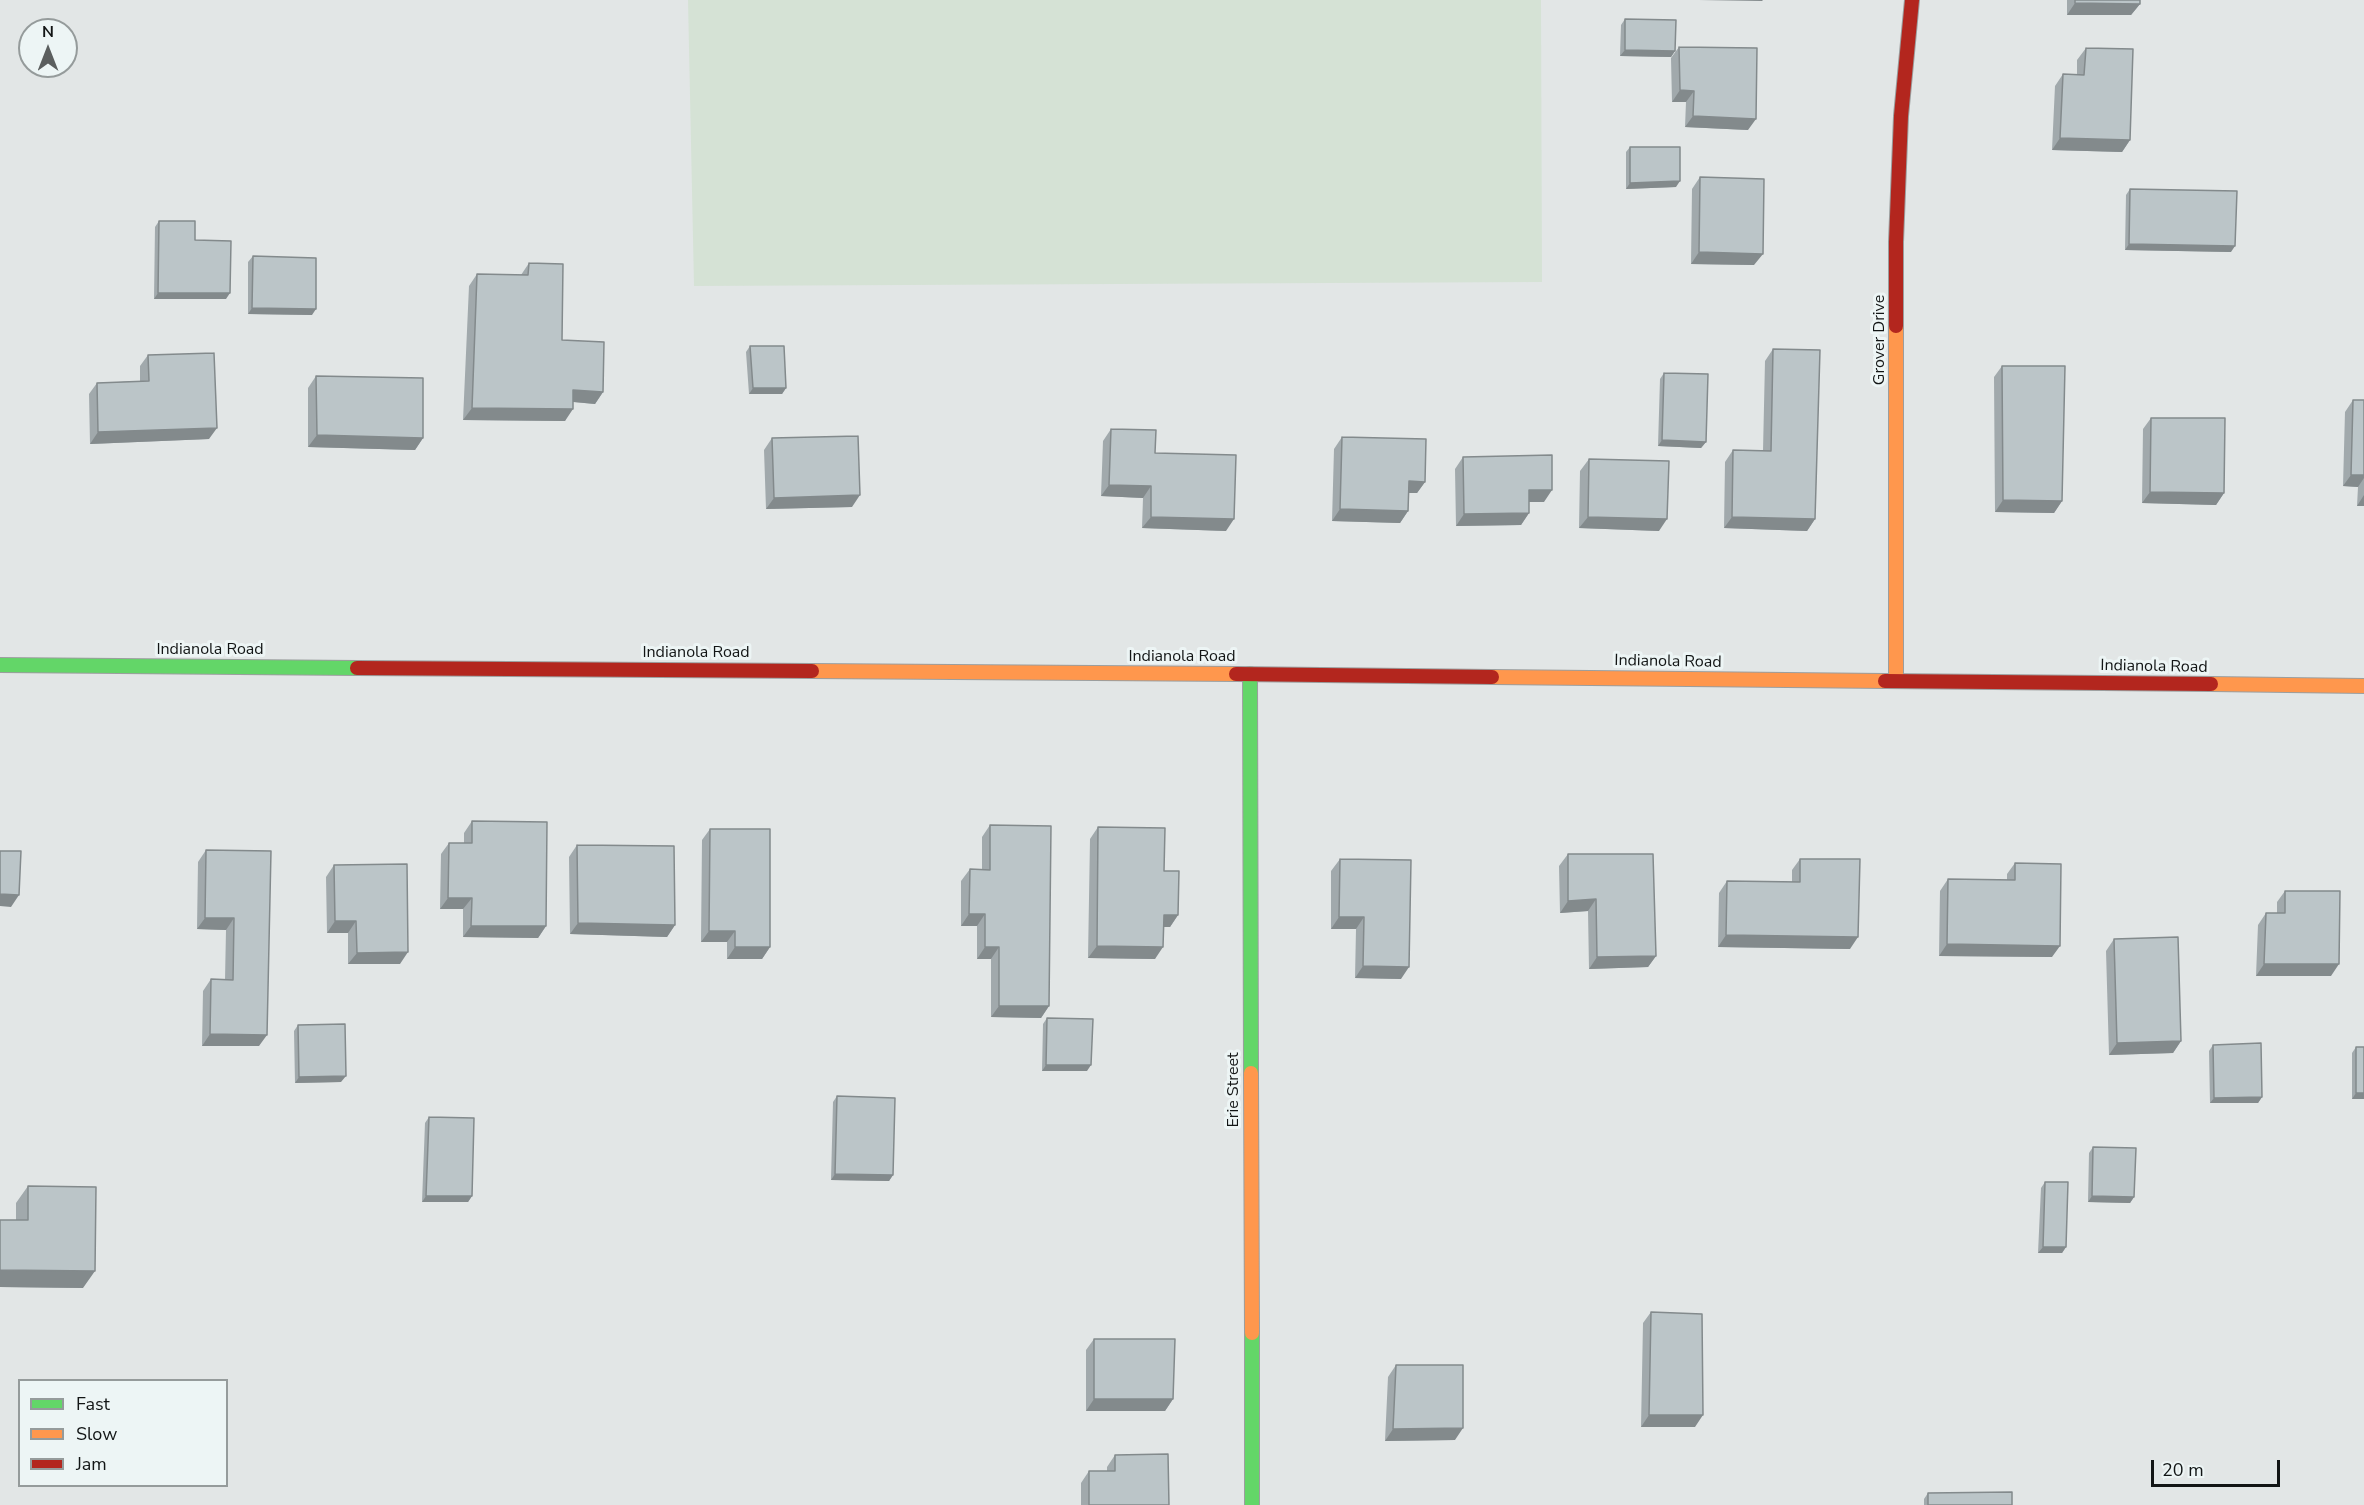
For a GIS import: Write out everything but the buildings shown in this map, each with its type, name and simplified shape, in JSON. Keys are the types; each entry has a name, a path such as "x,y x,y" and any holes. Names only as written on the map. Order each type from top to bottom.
{"street":[{"name":"Grover Drive","path":"1896,681 1896,242 1901,116 1912,0"},
{"name":"Indianola Road","path":"0,665 1250,674 2364,686"},
{"name":"Erie Street","path":"1250,674 1252,1505"}],"green space":[{"path":"688,0 1541,0 1542,282 694,286"}],"traffic: fast":[{"path":"0,665 357,668"},
{"path":"1250,674 1251,1073"},
{"path":"1252,1333 1252,1505"}],"traffic: slow":[{"path":"1896,326 1896,681"},
{"path":"812,671 1236,674"},
{"path":"1492,677 1885,681"},
{"path":"2211,684 2364,686"},
{"path":"1251,1073 1252,1333"}],"traffic: jam":[{"path":"1896,326 1896,242 1901,116 1912,0"},
{"path":"357,668 812,671"},
{"path":"1236,674 1492,677"},
{"path":"1885,681 2211,684"}]}
